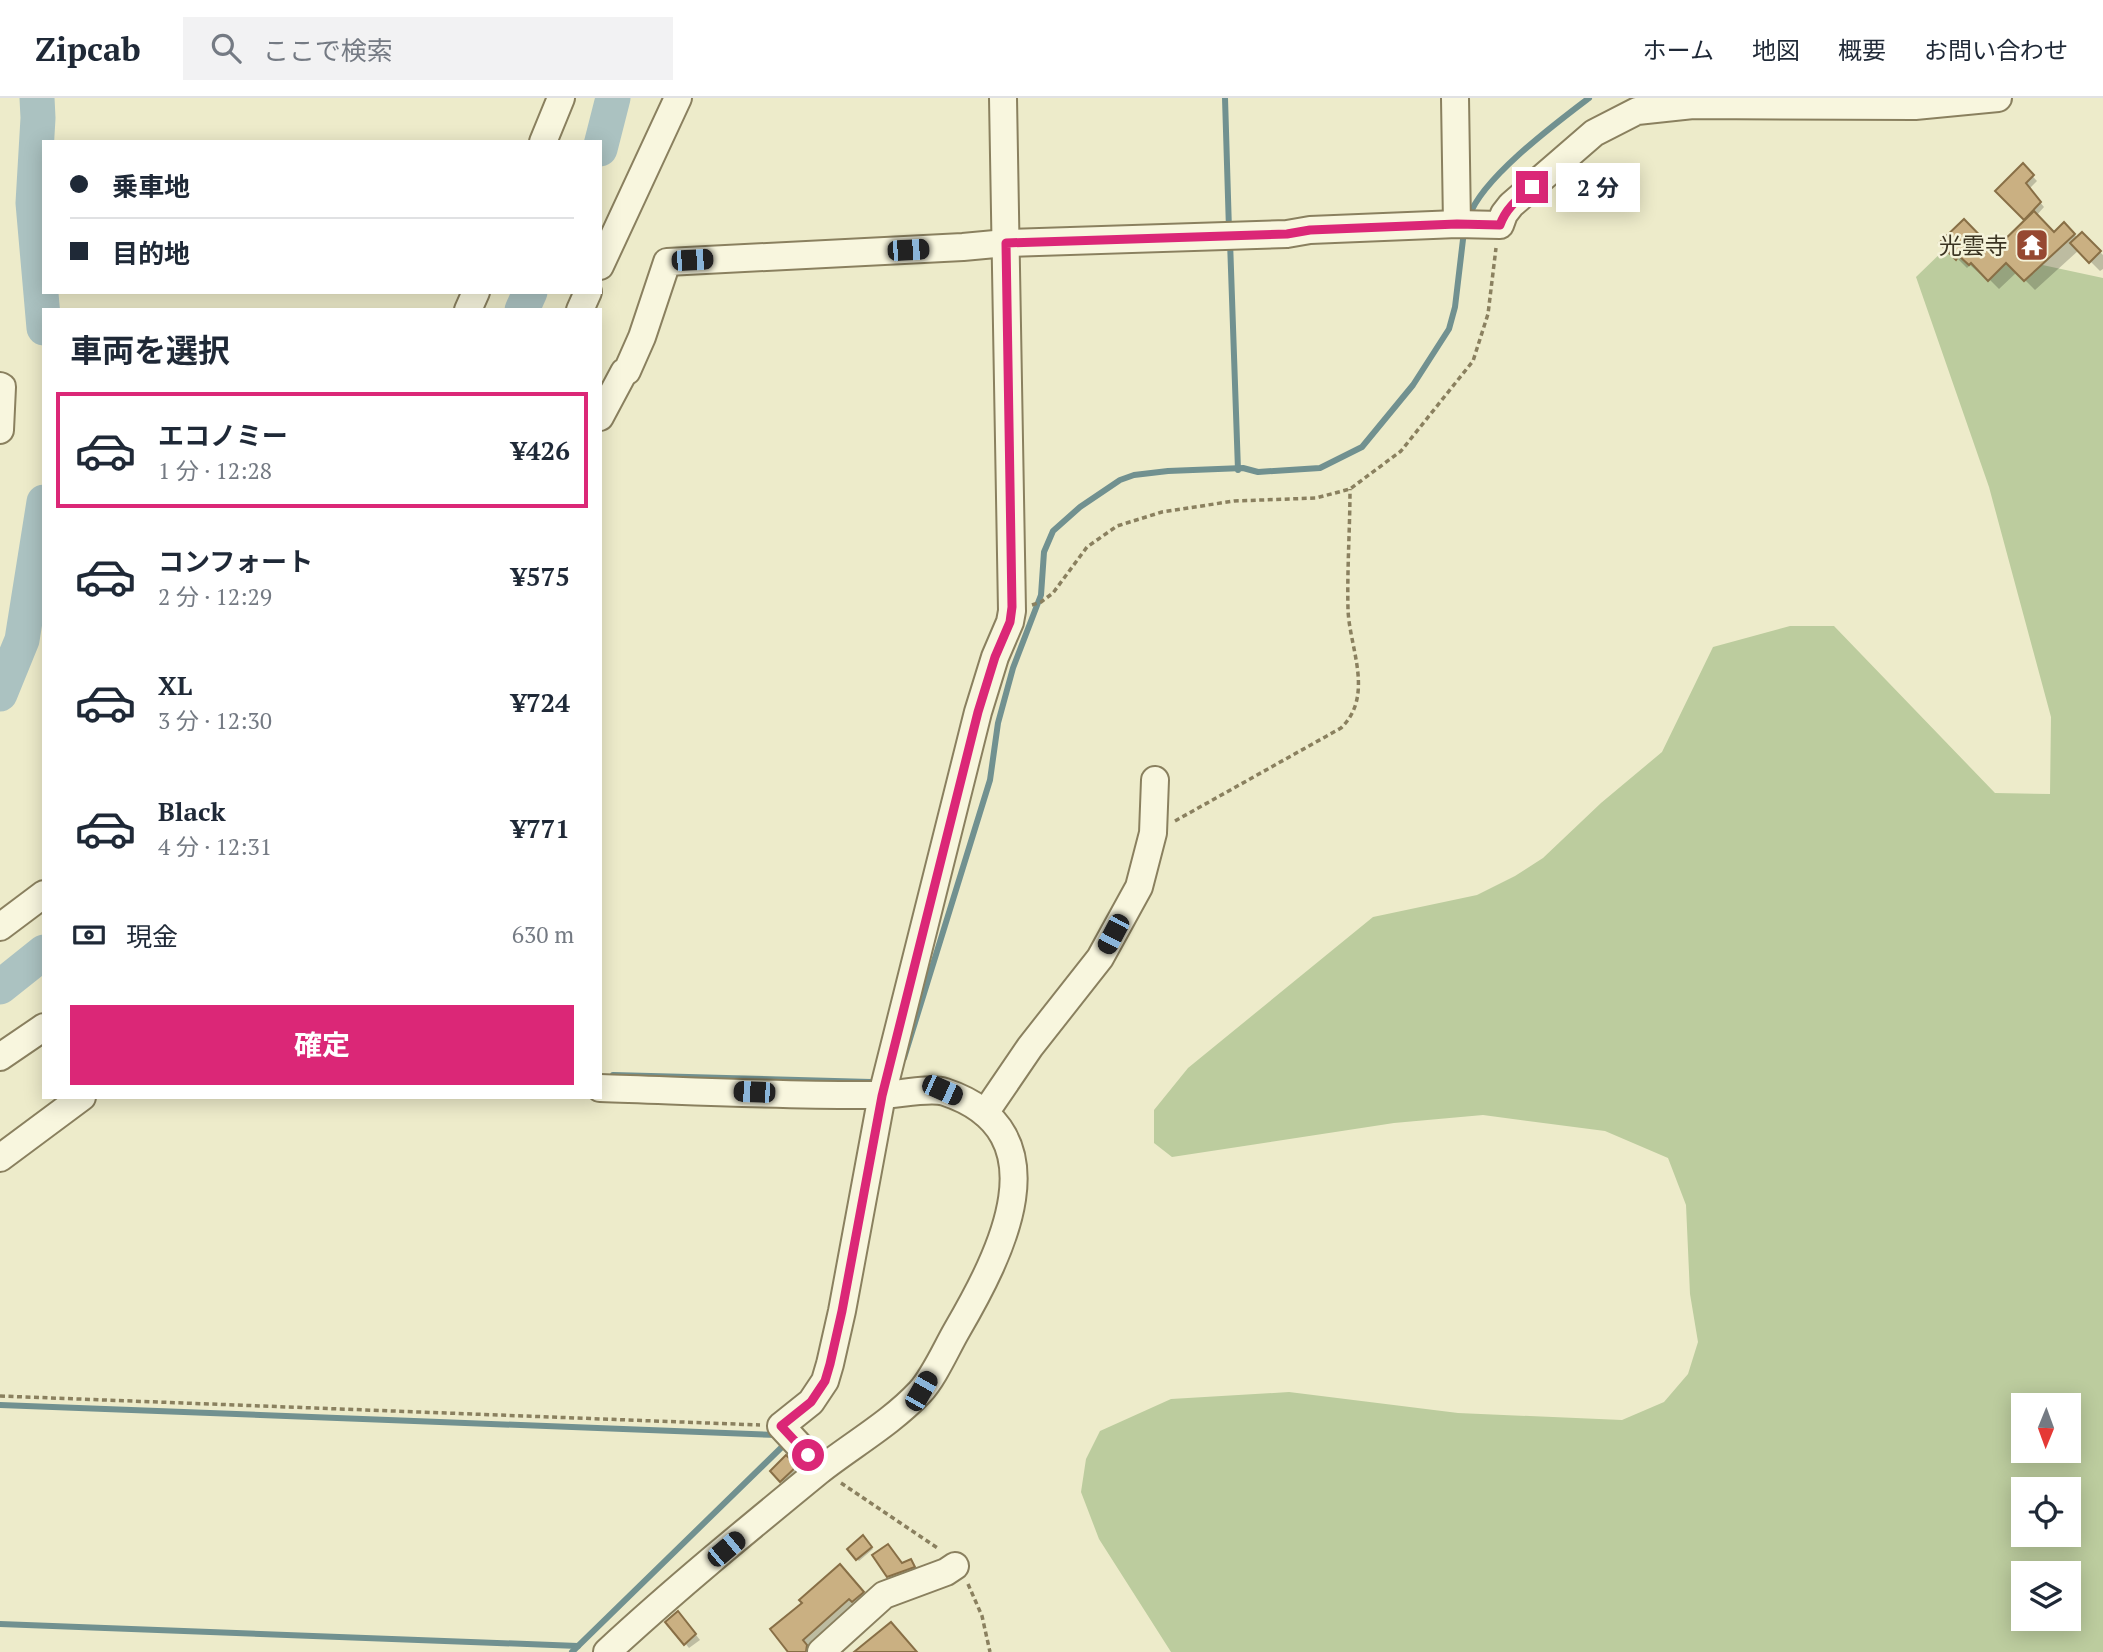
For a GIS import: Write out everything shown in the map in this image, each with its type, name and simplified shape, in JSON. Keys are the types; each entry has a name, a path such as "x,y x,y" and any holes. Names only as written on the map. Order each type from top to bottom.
{"street":[{"path":"544,140 561,98"},
{"path":"602,262 678,98"},
{"path":"821,1469 781,1426 811,1402 825,1381 830,1364 882,1096 978,712 1012,611 1003,98"},
{"path":"1455,98 1457,224"},
{"path":"602,413 627,371 642,337 667,262 1006,243 1287,234 1310,230 1457,224 1500,225 1511,205 1594,133 1637,111 1693,105 1998,98"},
{"path":"0,386 0,430"},
{"path":"985,1113 1030,1047 1100,958 1139,887 1153,833 1155,780"},
{"path":"0,927 42,896"},
{"path":"0,1057 42,1028"},
{"path":"602,1088 882,1096 942,1090 980,1107 1009,1143 1014,1165 1015,1192 1000,1248 973,1303 921,1391 879,1427 821,1469 666,1598 607,1652"},
{"path":"0,1158 79,1099"},
{"path":"821,1652 884,1595 946,1572 955,1566"}],"path":[{"path":"1012,611 1041,602 1053,593 1087,547 1117,526 1174,510 1234,501 1316,498 1350,489 1401,451 1472,361 1488,314 1500,225"},
{"path":"1153,833 1341,728 1352,717 1358,687 1358,660 1348,612 1350,489"},
{"path":"0,1396 781,1426"},
{"path":"821,1469 943,1552 966,1579 982,1616 990,1652"}],"green space":[{"path":"1949,245 2103,278 2103,1652 1171,1652 1099,1539 1081,1492 1086,1459 1100,1431 1171,1399 1289,1392 1458,1413 1622,1420 1664,1402 1688,1374 1698,1342 1690,1294 1686,1205 1668,1158 1605,1131 1483,1115 1394,1123 1172,1157 1154,1143 1154,1110 1188,1068 1373,917 1477,895 1543,858 1601,803 1662,752 1713,647 1790,626 1834,626 1995,793 2050,794 2051,717 1989,487 1916,277"}],"building":[{"path":"2023,163 2034,175 2026,183 2041,202 2024,220 1995,191"},
{"path":"2034,211 2054,232 2064,222 2075,234 2024,281 2006,263 1988,281 1971,263 1969,265 1959,256 1956,260 1939,243 1964,219 1994,250"},
{"path":"2082,232 2101,251 2089,263 2070,243"},
{"path":"786,1455 797,1466 780,1482 770,1471"},
{"path":"863,1535 872,1547 856,1560 847,1549"},
{"path":"888,1544 902,1563 911,1559 915,1567 887,1577 872,1555"},
{"path":"840,1564 864,1592 852,1602 849,1599 803,1640 807,1645 806,1652 788,1652 770,1629 802,1603 799,1600"},
{"path":"678,1611 696,1634 684,1645 665,1622"},
{"path":"891,1622 917,1652 854,1652 865,1643"}],"waterway":[{"path":"37,98 33,203 42,308"},
{"path":"602,141 613,98"},
{"path":"1225,98 1229,230"},
{"path":"1469,217 1476,202 1504,169 1589,98"},
{"path":"904,1058 990,780 998,723 1013,668 1041,595 1044,552 1053,531 1080,507 1120,480 1134,475 1243,468 1258,472 1320,468 1362,447 1413,385 1449,329 1455,307 1464,231"},
{"path":"1230,241 1238,470"},
{"path":"523,308 529,294"},
{"path":"0,694 22,640 42,515"},
{"path":"0,987 42,954"},
{"path":"613,1075 871,1082"},
{"path":"0,1405 778,1435"},
{"path":"572,1652 786,1443"},
{"path":"0,1624 578,1646"}],"place":[{"name":"光雲寺","path":"2032,245"}],"route":[{"path":"808,1455 781,1426 811,1402 825,1381 830,1364 882,1096 978,712 995,657 1010,622 1012,607 1006,243 1287,234 1310,230 1457,224 1500,225 1511,205 1532,187"}]}
